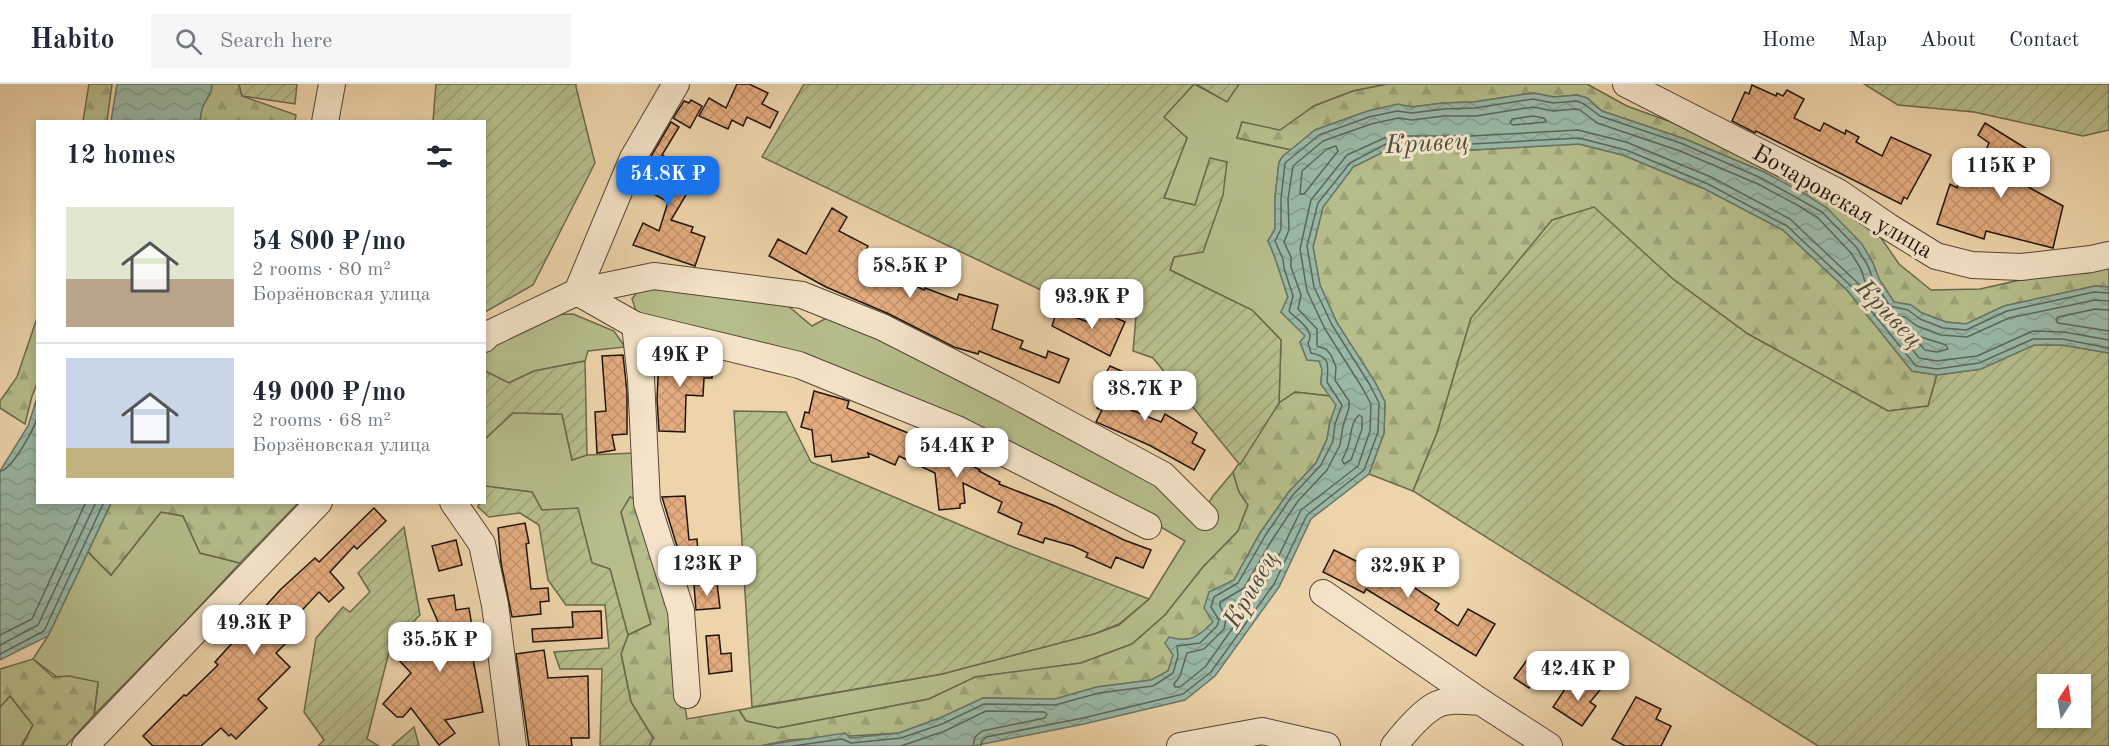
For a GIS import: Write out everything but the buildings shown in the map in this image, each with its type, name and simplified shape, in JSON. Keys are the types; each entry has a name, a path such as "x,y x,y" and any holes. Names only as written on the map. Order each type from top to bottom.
{"street":[{"path":"325,120 332,84"},
{"path":"577,292 633,158 676,84"},
{"name":"Бочаровская улица","path":"1626,84 1838,192 1888,227 1936,256 1972,265 2021,267 2109,255"},
{"path":"486,337 577,292 654,276 802,295 882,327 1008,391 1163,475 1205,517"},
{"path":"577,292 635,325 799,365 957,429 1148,525"},
{"path":"635,325 641,379 647,503 681,610 687,695"},
{"path":"85,746 317,504"},
{"path":"454,504 482,544 495,605 513,746"},
{"path":"1323,592 1481,702 1549,746"},
{"path":"1394,746 1408,729 1436,704 1459,700 1481,702"},
{"path":"1180,746 1263,739 1328,746"}],"green space":[{"path":"89,84 112,84 107,120 83,120"},
{"path":"212,84 239,84 242,96 296,115 295,120 200,120 202,108 211,92"},
{"path":"239,84 297,84 295,104 242,96"},
{"path":"436,84 576,84 595,163 533,285 486,311 486,120 433,120"},
{"path":"804,84 1194,84 1164,117 1187,138 1164,198 1195,205 1210,158 1227,162 1223,195 1203,252 1174,257 1170,270 1252,310 1281,340 1279,403 1240,465 1153,358 1133,351 1138,294 1101,304 1089,313 762,157"},
{"path":"1194,84 1226,101 1239,84 1388,84 1353,91 1314,106 1280,131 1242,122 1237,138 1292,150 1279,162 1275,198 1275,229 1268,241 1288,297 1281,312 1306,336 1300,342 1307,360 1319,360 1322,369 1321,384 1330,396 1295,392 1279,403 1281,340 1252,310 1170,270 1174,257 1227,162 1210,159 1195,205 1164,198 1187,138 1163,117"},
{"path":"1196,84 1239,84 1227,102"},
{"path":"1388,84 1587,84 1627,106 1718,139 1825,194 1877,232 1899,264 1931,290 1980,289 2109,260 2109,287 2095,286 2004,306 1966,324 1946,322 1922,313 1911,305 1894,302 1879,279 1873,263 1827,208 1764,172 1685,139 1602,111 1587,98 1577,95 1554,97 1533,93 1474,102 1412,107 1398,105 1368,111 1315,130 1292,150 1237,138 1242,122 1280,130 1314,106 1353,91"},
{"path":"1864,84 2109,84 2109,130 2083,136 1974,112 1898,105"},
{"path":"1579,144 1623,155 1705,189 1783,230 1847,290 1912,371 1937,375 1928,406 1888,411 1748,334 1673,279 1471,318 1437,433 1413,491 1369,474 1384,433 1385,402 1375,382 1337,323 1320,285 1313,247 1323,207 1353,167 1389,149 1471,150"},
{"path":"1594,207 1673,279 1748,334 1888,411 1928,406 1937,375 1981,369 2034,345 2062,345 2109,353 2109,746 1818,746 1413,491 1437,433 1471,318 1552,220"},
{"path":"643,284 781,300 812,326 832,315 1158,480 1197,521 1213,496 1233,472 1239,492 1248,505 1238,531 1203,567 1165,615 1132,644 1081,663 976,677 929,699 778,728 746,721 739,710 942,674 1094,634 1119,625 1149,599 1185,541 1142,516 1001,444 637,314 632,299"},
{"path":"573,314 614,331 625,347 588,351 585,361 534,371 509,383 486,372 486,345 542,315"},
{"path":"36,321 36,386 25,424 0,408 0,401 17,377"},
{"path":"585,361 587,455 572,460 562,414 513,413 486,438 486,372 509,383 534,371"},
{"path":"1295,392 1330,396 1337,405 1330,422 1327,439 1316,463 1288,493 1260,533 1234,580 1209,593 1213,622 1197,638 1179,640 1168,671 1152,680 1097,687 1055,699 983,698 940,718 899,733 789,740 760,746 649,746 653,738 631,702 621,654 628,635 651,624 621,512 630,497 640,501 663,575 687,719 739,710 746,721 778,728 929,699 975,677 1081,663 1132,644 1165,615 1203,567 1238,531 1248,505 1239,492 1233,472 1279,403"},
{"path":"734,411 786,412 811,462 1008,545 1149,599 1119,624 1094,634 942,674 752,707"},
{"path":"513,413 562,414 572,460 587,455 636,453 640,501 621,512 651,624 628,635 610,569 592,563 578,509 542,510 532,492 486,486 486,437"},
{"path":"486,486 532,492 542,510 578,508 592,563 610,569 628,635 621,654 631,702 653,738 649,746 600,746 602,669 560,669 554,652 609,648 605,605 566,605 548,580 539,525 520,513 489,517 478,507 479,504 486,504"},
{"path":"111,504 297,504 240,563 200,553 183,516 161,512 111,575 88,552"},
{"path":"161,512 183,516 200,553 240,563 94,715 98,683 57,677 33,659 48,636 88,552 111,575"},
{"path":"404,527 420,615 391,644 367,739 379,746 318,746 324,740 304,712 316,638 343,607 350,612 370,592 358,573"},
{"path":"33,659 53,677 69,676 98,682 94,715 66,746 22,746 33,725 10,696 0,707 0,669"},
{"path":"10,696 33,725 21,746 0,746 0,707"},
{"path":"414,727 419,746 392,746"}],"water":[{"path":"117,84 212,84 202,108 200,120 111,120"},
{"name":"Кривец","path":"1533,93 1554,97 1577,95 1587,98 1602,111 1685,139 1764,172 1805,194 1827,208 1862,244 1879,279 1894,302 1911,305 1922,313 1946,322 1966,324 2004,306 2095,286 2109,287 2109,353 2062,345 2034,345 1981,369 1937,375 1912,371 1847,290 1783,230 1705,189 1623,155 1579,144 1471,150 1389,149 1353,167 1323,207 1313,247 1320,285 1337,323 1375,382 1385,402 1384,433 1369,474 1311,519 1279,587 1215,676 1185,700 1084,724 973,746 760,746 845,733 850,738 899,733 940,718 983,698 1055,699 1097,687 1151,680 1168,671 1173,655 1165,643 1169,637 1189,639 1194,637 1213,622 1204,608 1209,592 1234,580 1260,533 1288,493 1316,463 1327,439 1336,405 1321,384 1322,369 1319,361 1307,360 1300,342 1305,336 1281,312 1288,297 1268,241 1275,229 1275,198 1279,162 1283,156 1315,130 1368,111 1398,104 1412,107 1474,102"},
{"path":"36,401 36,504 111,504 48,636 0,660 0,471 28,426"}]}
